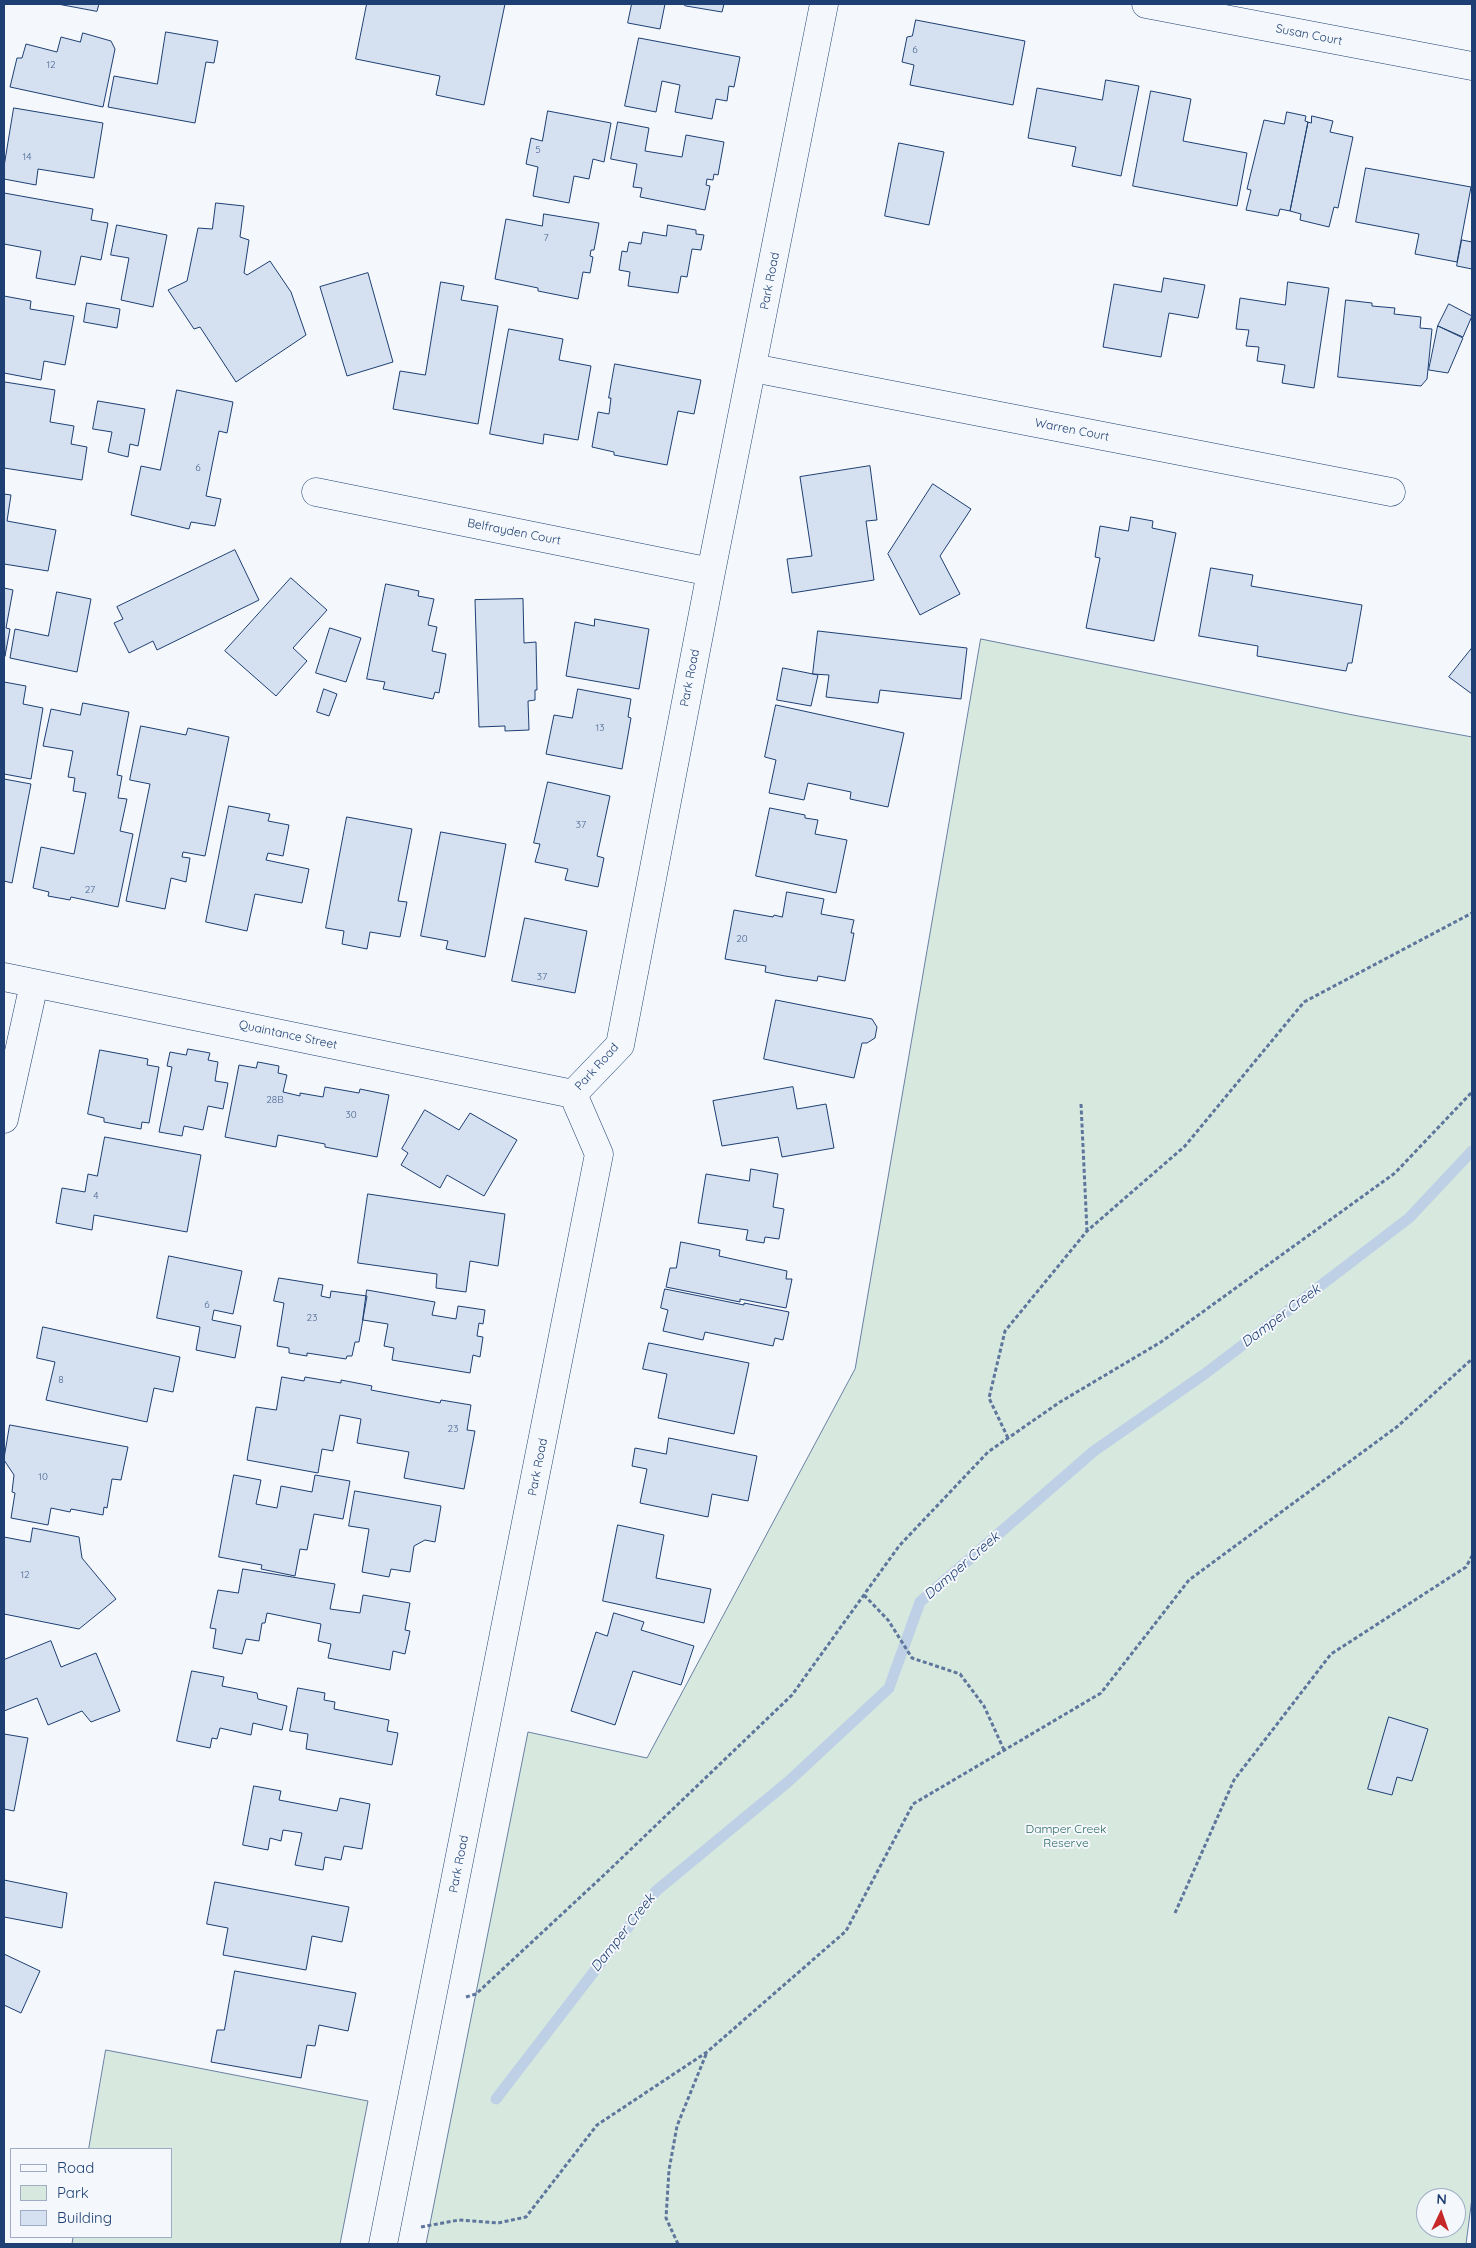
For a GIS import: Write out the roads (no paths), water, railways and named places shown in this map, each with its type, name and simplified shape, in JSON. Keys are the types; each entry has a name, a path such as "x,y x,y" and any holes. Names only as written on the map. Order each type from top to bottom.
{"street":[{"name":"Park Road","path":"384,2240 432,2007 599,1154 573,1094 620,1045 711,572 824,4"},
{"name":"Susan Court","path":"1146,4 1472,66"},
{"name":"Warren Court","path":"753,368 1391,492"},
{"name":"Belfrayden Court","path":"316,492 711,572"},
{"name":"Quaintance Street","path":"4,977 573,1094"},
{"path":"4,1119 34,984"}],"waterway":[{"name":"Damper Creek","path":"496,2099 656,1891 789,1781 889,1688 920,1602 1094,1451 1206,1373 1409,1218 1472,1151"}],"park label":[{"name":"Damper Creek Reserve","path":"1066,1836"}]}
